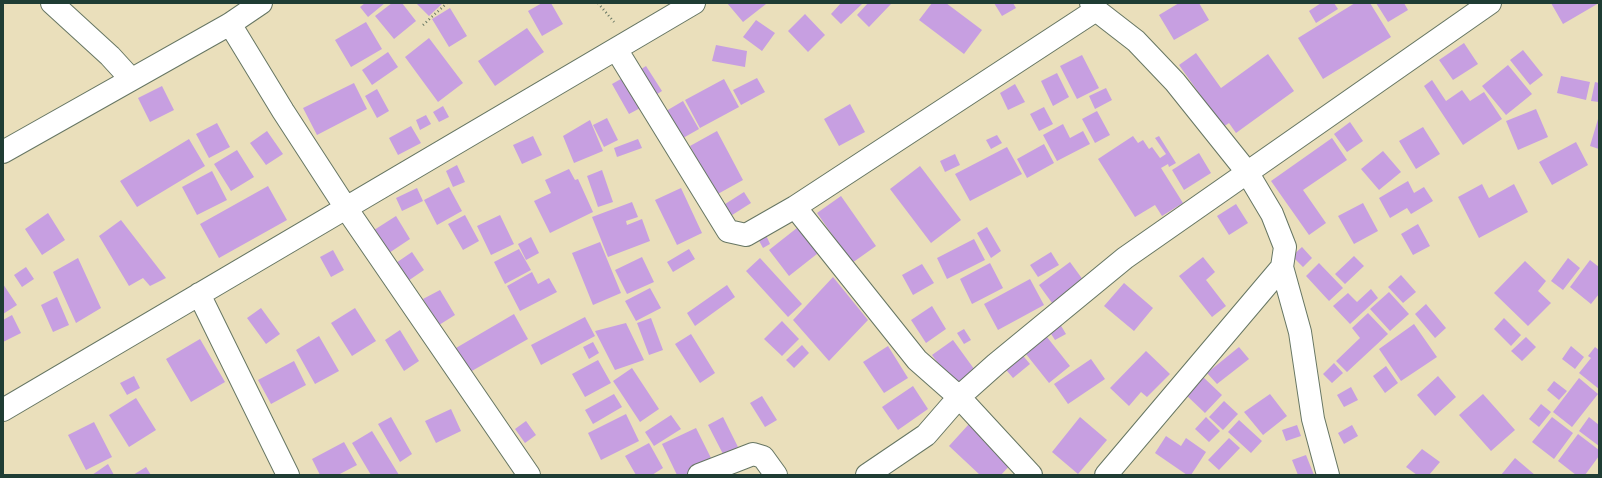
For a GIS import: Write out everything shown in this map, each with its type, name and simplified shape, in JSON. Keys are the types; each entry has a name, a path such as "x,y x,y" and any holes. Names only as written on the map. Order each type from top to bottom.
{"street":[{"path":"52,3 110,56 130,79"},
{"path":"3,152 130,79 230,24 261,3"},
{"path":"3,410 694,3"},
{"path":"867,475 926,435 959,397 1002,359 1125,258 1490,3"},
{"path":"616,49 728,230 746,235 795,207 1093,6 1136,41 1175,82 1247,172 1272,214 1284,247 1282,267 1300,332 1313,419 1328,475"},
{"path":"230,24 283,111 346,208 529,475"},
{"path":"795,207 918,360 959,397 1032,475"},
{"path":"1106,475 1282,267"},
{"path":"199,294 288,475"},
{"path":"698,475 753,454 763,457 776,475"}],"path":[{"path":"423,25 447,3"}],"building":[{"path":"365,3 385,3 368,17 360,7"},
{"path":"392,3 402,3 416,21 394,39 375,16"},
{"path":"416,3 443,3 429,16"},
{"path":"542,3 551,3 563,24 542,36 528,11"},
{"path":"727,3 764,3 766,4 743,22"},
{"path":"841,3 862,4 841,24 831,14"},
{"path":"868,3 891,4 869,27 857,15"},
{"path":"932,3 946,3 982,30 964,54 919,20"},
{"path":"994,3 1013,3 1016,8 1002,16"},
{"path":"1179,3 1199,3 1209,20 1174,40 1159,15"},
{"path":"1321,3 1334,3 1338,9 1316,23 1309,11"},
{"path":"1355,3 1370,3 1391,37 1323,79 1298,38"},
{"path":"1376,3 1404,3 1408,10 1388,22"},
{"path":"1551,3 1599,3 1563,24"},
{"path":"450,8 467,36 449,47 432,19"},
{"path":"805,14 825,35 808,52 788,31"},
{"path":"756,20 775,33 762,51 743,37"},
{"path":"366,22 382,49 351,67 335,40"},
{"path":"527,28 544,52 495,86 478,61"},
{"path":"429,38 463,83 438,102 405,57"},
{"path":"1464,43 1478,64 1453,80 1439,60"},
{"path":"716,45 747,51 745,67 712,61"},
{"path":"1523,50 1543,75 1530,85 1510,60"},
{"path":"388,52 398,67 372,85 362,70"},
{"path":"1196,53 1221,88 1268,54 1294,91 1236,133 1229,123 1223,127 1179,65"},
{"path":"1082,55 1099,88 1077,99 1060,66"},
{"path":"1508,65 1532,94 1506,115 1482,86"},
{"path":"646,66 662,91 651,98 635,73"},
{"path":"1057,73 1069,97 1053,106 1041,81"},
{"path":"628,75 646,105 629,114 612,84"},
{"path":"1561,76 1590,82 1586,100 1557,93"},
{"path":"757,78 765,92 741,105 733,90"},
{"path":"724,79 739,107 700,128 685,100"},
{"path":"1432,80 1446,101 1462,90 1470,101 1484,92 1502,119 1463,145 1424,86"},
{"path":"1595,82 1599,83 1599,102 1591,101"},
{"path":"354,83 367,109 317,135 303,108"},
{"path":"1015,84 1025,102 1008,110 1000,93"},
{"path":"162,86 174,110 150,122 138,98"},
{"path":"1106,88 1112,100 1095,109 1089,96"},
{"path":"377,89 389,111 377,118 365,96"},
{"path":"683,101 699,129 676,142 661,114"},
{"path":"850,104 865,132 839,146 824,119"},
{"path":"443,106 449,117 439,122 433,112"},
{"path":"1044,107 1053,124 1039,131 1030,114"},
{"path":"1536,109 1548,137 1518,150 1506,121"},
{"path":"1097,111 1110,135 1095,143 1082,119"},
{"path":"426,115 431,124 420,130 416,120"},
{"path":"607,118 618,140 604,147 593,125"},
{"path":"1599,119 1599,149 1590,146"},
{"path":"590,120 603,151 574,163 563,136"},
{"path":"1350,122 1363,141 1347,152 1334,134"},
{"path":"217,123 230,147 209,158 196,134"},
{"path":"1063,124 1070,138 1083,131 1090,144 1057,161 1043,135"},
{"path":"411,126 421,143 398,155 389,138"},
{"path":"1423,127 1440,154 1416,169 1399,141"},
{"path":"267,131 283,154 266,165 250,143"},
{"path":"717,131 743,180 716,195 690,146"},
{"path":"997,135 1002,143 991,149 986,140"},
{"path":"533,136 542,155 522,164 513,145"},
{"path":"1133,136 1138,143 1143,140 1149,149 1152,147 1160,158 1166,154 1155,138 1159,136 1176,163 1169,167 1168,164 1161,168 1183,203 1162,216 1155,205 1135,217 1098,159"},
{"path":"1332,138 1347,160 1303,190 1326,223 1309,235 1271,181"},
{"path":"189,139 205,166 137,207 120,181"},
{"path":"638,139 642,148 617,157 614,148"},
{"path":"1576,142 1588,165 1552,185 1539,162"},
{"path":"1044,144 1054,163 1027,178 1017,159"},
{"path":"1007,147 1022,174 970,201 955,174"},
{"path":"237,150 254,177 231,191 214,164"},
{"path":"1383,151 1401,172 1379,190 1361,169"},
{"path":"1199,153 1211,173 1184,190 1172,170"},
{"path":"955,154 960,165 945,172 940,161"},
{"path":"457,165 465,182 453,187 446,171"},
{"path":"920,166 961,220 931,243 890,189"},
{"path":"569,169 575,180 578,179 593,212 550,233 534,201 551,193 545,180"},
{"path":"602,170 613,202 598,207 587,176"},
{"path":"212,171 227,200 197,215 182,187"},
{"path":"1408,181 1414,193 1424,187 1433,201 1411,214 1407,208 1390,218 1379,198"},
{"path":"1482,184 1489,198 1514,184 1528,212 1479,238 1458,197"},
{"path":"268,186 287,220 219,258 200,224"},
{"path":"449,187 462,211 437,225 424,200"},
{"path":"417,188 423,201 402,211 396,198"},
{"path":"681,188 702,233 677,245 655,200"},
{"path":"744,192 751,203 729,217 722,206"},
{"path":"841,196 876,246 852,263 817,213"},
{"path":"632,202 638,217 626,221 627,225 642,219 650,241 608,257 592,217"},
{"path":"1363,203 1378,231 1354,244 1338,216"},
{"path":"1236,204 1248,223 1229,235 1217,216"},
{"path":"48,213 65,240 42,255 25,229"},
{"path":"465,215 479,241 463,250 448,224"},
{"path":"500,215 514,244 491,255 477,226"},
{"path":"396,216 410,239 386,255 371,232"},
{"path":"121,220 166,278 150,286 143,278 129,286 99,236"},
{"path":"802,224 822,250 789,276 769,250"},
{"path":"1418,224 1430,246 1413,255 1401,234"},
{"path":"987,227 1001,251 991,258 977,233"},
{"path":"765,233 770,244 763,248 757,237"},
{"path":"531,237 539,253 526,260 518,244"},
{"path":"974,239 985,260 947,279 937,258"},
{"path":"600,242 621,293 593,305 572,253"},
{"path":"1302,247 1312,258 1303,267 1292,256"},
{"path":"519,249 531,270 505,284 494,262"},
{"path":"689,249 695,259 673,272 667,262"},
{"path":"333,250 344,270 331,277 320,257"},
{"path":"412,252 424,270 405,283 393,265"},
{"path":"1051,252 1059,265 1038,277 1030,265"},
{"path":"1354,256 1364,266 1345,284 1335,274"},
{"path":"642,257 654,282 627,294 615,270"},
{"path":"1203,257 1215,272 1206,280 1226,306 1212,317 1179,276"},
{"path":"78,258 101,308 76,323 53,272"},
{"path":"760,258 802,304 788,317 746,271"},
{"path":"1568,258 1580,268 1563,290 1551,281"},
{"path":"1590,260 1599,267 1599,294 1591,304 1570,287"},
{"path":"1525,261 1546,281 1538,291 1551,303 1528,326 1494,293"},
{"path":"1070,262 1086,284 1055,307 1039,285"},
{"path":"990,263 1003,288 972,304 960,279"},
{"path":"1319,263 1343,288 1329,301 1306,276"},
{"path":"922,264 934,283 913,295 902,275"},
{"path":"26,267 34,279 22,287 14,275"},
{"path":"532,272 538,284 549,278 557,292 520,311 507,286"},
{"path":"1401,275 1416,292 1403,303 1388,287"},
{"path":"833,277 868,320 829,361 793,320"},
{"path":"1030,279 1044,305 998,330 984,304"},
{"path":"1124,283 1153,308 1134,331 1104,306"},
{"path":"3,284 17,305 3,314"},
{"path":"727,285 735,297 695,326 687,313"},
{"path":"650,288 661,308 636,321 625,301"},
{"path":"1371,289 1378,298 1350,324 1333,306 1348,293 1357,302"},
{"path":"440,290 455,315 439,325 423,299"},
{"path":"1389,292 1409,314 1390,331 1370,309"},
{"path":"57,297 69,325 53,332 41,305"},
{"path":"1426,304 1446,328 1435,338 1415,314"},
{"path":"932,306 946,329 926,343 911,320"},
{"path":"261,308 280,334 266,344 247,318"},
{"path":"355,308 376,341 352,356 331,323"},
{"path":"1368,313 1388,334 1347,372 1336,361 1360,338 1352,328"},
{"path":"514,314 528,339 470,372 456,348"},
{"path":"12,315 21,333 3,342 3,320"},
{"path":"585,317 595,336 541,365 531,345"},
{"path":"651,318 663,350 649,355 637,323"},
{"path":"1504,318 1521,335 1511,346 1494,329"},
{"path":"1057,319 1066,334 1055,340 1046,326"},
{"path":"782,321 799,339 782,356 764,339"},
{"path":"626,323 644,360 615,370 595,331"},
{"path":"1414,324 1437,357 1401,381 1379,349"},
{"path":"964,329 971,340 964,344 957,333"},
{"path":"400,330 419,361 404,371 385,340"},
{"path":"1043,332 1070,366 1049,383 1022,349"},
{"path":"691,334 715,373 700,383 675,344"},
{"path":"319,336 339,371 315,384 296,350"},
{"path":"1526,337 1536,347 1522,361 1511,351"},
{"path":"200,339 225,382 191,402 166,359"},
{"path":"953,340 977,373 956,388 932,355"},
{"path":"593,342 599,353 589,359 583,347"},
{"path":"802,345 809,353 794,368 786,360"},
{"path":"888,346 908,378 884,393 863,362"},
{"path":"1571,346 1584,357 1575,369 1562,359"},
{"path":"1239,347 1249,359 1217,384 1207,373"},
{"path":"1595,347 1599,350 1599,389 1579,373 1591,358 1588,356"},
{"path":"1019,351 1030,364 1013,378 1002,365"},
{"path":"1146,351 1170,374 1147,397 1141,392 1129,406 1110,388"},
{"path":"1091,359 1105,379 1068,404 1054,384"},
{"path":"598,360 611,383 585,397 572,374"},
{"path":"294,361 306,385 271,404 258,380"},
{"path":"1334,363 1343,373 1332,383 1323,374"},
{"path":"1386,366 1398,383 1385,393 1373,376"},
{"path":"632,368 659,409 640,422 613,381"},
{"path":"134,376 140,388 127,395 120,383"},
{"path":"1202,376 1222,395 1205,413 1185,394"},
{"path":"1438,376 1456,397 1435,416 1417,395"},
{"path":"1579,378 1598,394 1572,427 1553,412"},
{"path":"1554,381 1567,391 1559,400 1547,390"},
{"path":"913,386 928,409 898,430 882,407"},
{"path":"1351,387 1358,400 1344,407 1337,395"},
{"path":"614,394 622,407 593,424 585,410"},
{"path":"1270,394 1287,416 1263,435 1244,412"},
{"path":"1483,394 1515,430 1491,451 1459,415"},
{"path":"762,396 777,420 765,427 750,403"},
{"path":"136,398 156,430 129,447 109,415"},
{"path":"1224,401 1238,414 1223,430 1209,417"},
{"path":"1541,404 1551,412 1539,427 1529,419"},
{"path":"451,409 461,431 436,443 425,421"},
{"path":"626,414 639,441 601,460 588,433"},
{"path":"671,415 681,429 654,446 645,432"},
{"path":"391,417 412,454 400,462 378,424"},
{"path":"723,417 738,447 723,454 708,425"},
{"path":"1080,417 1107,440 1078,474 1052,452"},
{"path":"1206,417 1220,431 1209,442 1195,429"},
{"path":"1552,417 1573,433 1554,459 1532,442"},
{"path":"1589,417 1599,425 1599,446 1579,431"},
{"path":"1239,420 1262,441 1251,453 1228,432"},
{"path":"526,421 536,435 525,443 515,429"},
{"path":"94,422 112,457 86,470 68,435"},
{"path":"969,424 1012,463 1001,475 980,475 949,446"},
{"path":"1297,425 1301,436 1286,441 1282,430"},
{"path":"1352,425 1358,436 1344,444 1338,433"},
{"path":"696,428 713,462 685,475 677,475 662,444"},
{"path":"372,431 399,475 371,475 352,443"},
{"path":"1578,434 1599,450 1599,456 1585,475 1576,475 1558,461"},
{"path":"1166,436 1181,446 1186,438 1206,452 1191,475 1187,475 1155,453"},
{"path":"1229,438 1240,448 1219,470 1208,460"},
{"path":"344,442 357,465 338,475 320,475 312,459"},
{"path":"649,443 663,468 652,475 636,475 625,456"},
{"path":"1422,449 1440,462 1429,475 1417,475 1406,467"},
{"path":"1306,455 1314,475 1298,475 1292,460"},
{"path":"1515,458 1535,475 1501,475"},
{"path":"108,464 114,475 92,475"},
{"path":"146,467 151,475 133,475"}]}
